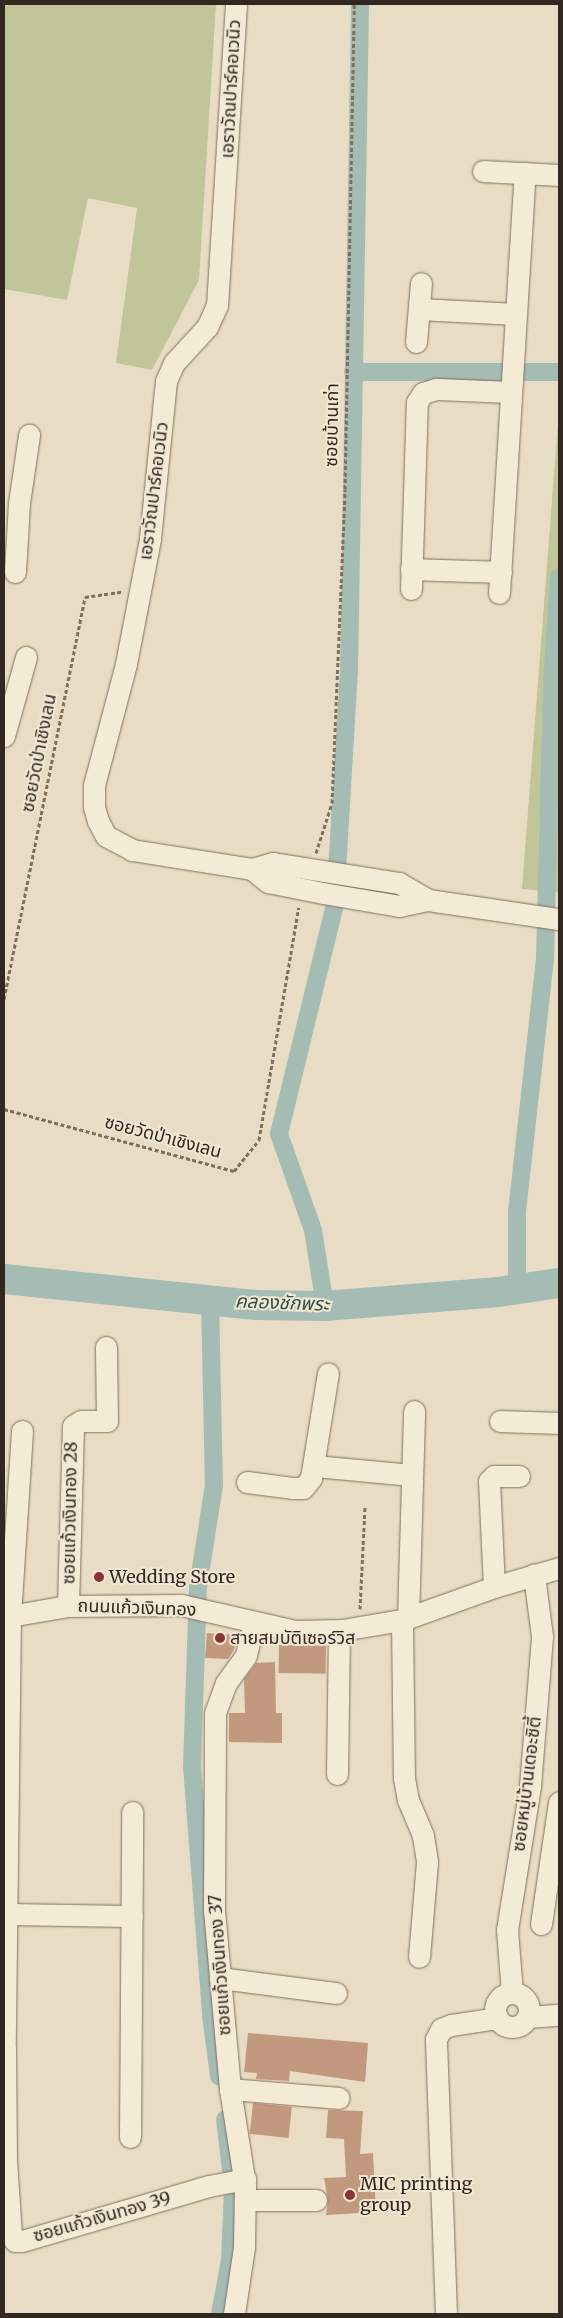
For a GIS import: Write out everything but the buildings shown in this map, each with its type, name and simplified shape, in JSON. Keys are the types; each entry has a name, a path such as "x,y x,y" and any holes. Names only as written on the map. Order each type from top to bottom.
{"street":[{"name":"เอราวัณปาร์คอเวนิว","path":"236,4 217,305 207,327 174,362 166,380 150,539 126,664 94,785 94,807 98,821 106,836 132,850 264,871 399,883 428,900"},
{"path":"483,171 559,175"},
{"path":"512,378 436,389 423,393 417,402 411,579 500,583 525,173"},
{"path":"416,342 421,283"},
{"path":"419,309 516,314"},
{"path":"15,572 12,502 29,435"},
{"path":"4,736 26,657"},
{"name":"เอราวัณปาร์คอเวนิว","path":"264,871 399,906 428,900 559,919"},
{"name":"ซอยแก้วเงินทอง 28","path":"68,1606 73,1426 80,1420 107,1421 106,1347"},
{"path":"247,1482 303,1488 315,1466 328,1374"},
{"path":"414,1411 405,1619 404,1778 408,1800 423,1836 427,1862 419,1957"},
{"path":"500,1421 559,1423"},
{"name":"ซอยแก้วเงินทอง 39","path":"22,1431 10,1521 7,1616 6,2160 13,2239 22,2241 209,2186 244,2186 316,2200"},
{"path":"315,1466 412,1475"},
{"path":"494,1587 489,1481 494,1476 519,1476"},
{"name":"ถนนแก้วเงินทอง","path":"7,1616 68,1606 181,1606 208,1610 254,1623 294,1631 349,1629 405,1619 494,1587 559,1568"},
{"name":"ซอยหมู่บ้านเดอะซิตี้","path":"512,1993 506,1930 530,1786 542,1636 534,1575"},
{"name":"ซอยแก้วเงินทอง 37","path":"234,2314 244,2247 244,2186 230,2089 214,1911 215,1714 226,1683 246,1655 254,1623"},
{"path":"337,1774 349,1629"},
{"path":"130,2137 132,1812"},
{"path":"541,1924 558,1813"},
{"path":"5,1914 132,1916"},
{"path":"220,1978 336,1993"},
{"path":"527,2017 526,2001 512,1993 497,2001 497,2018 504,2025 515,2027 527,2017 559,2015"},
{"path":"446,2314 436,2039 440,2030 451,2025 497,2018"},
{"path":"230,2089 339,2098"}],"path":[{"name":"ซอยบ้านเก่า","path":"319,845 332,803 345,489 354,4"},
{"name":"ซอยวัดป่าเชิงเลน","path":"4,998 85,597 140,590"},
{"name":"ซอยวัดป่าเชิงเลน","path":"4,1109 234,1170 259,1140 297,918"},
{"path":"349,1629 365,1507"}],"green space":[{"path":"4,4 216,4 199,280 152,370 116,363 137,208 88,198 67,300 4,289"},
{"path":"559,410 559,892 522,889"}],"waterway":[{"path":"325,1306 313,1230 279,1134 335,905 349,670 360,4"},
{"path":"353,372 559,372"},
{"path":"517,1289 517,1212 545,958 552,682 559,577"},
{"name":"คลองชักพระ","path":"4,1279 256,1305 325,1306 498,1292 559,1283"},
{"path":"210,1299 214,1485 198,1587 192,1766 211,2015 219,2076"},
{"path":"220,2314 230,2260 233,2187 225,2119"}],"place":[{"name":"Wedding Store","path":"99,1577"},
{"name":"สายสมบัติเซอร์วิส","path":"220,1638"},
{"name":"MIC printing group","path":"350,2195"}]}
